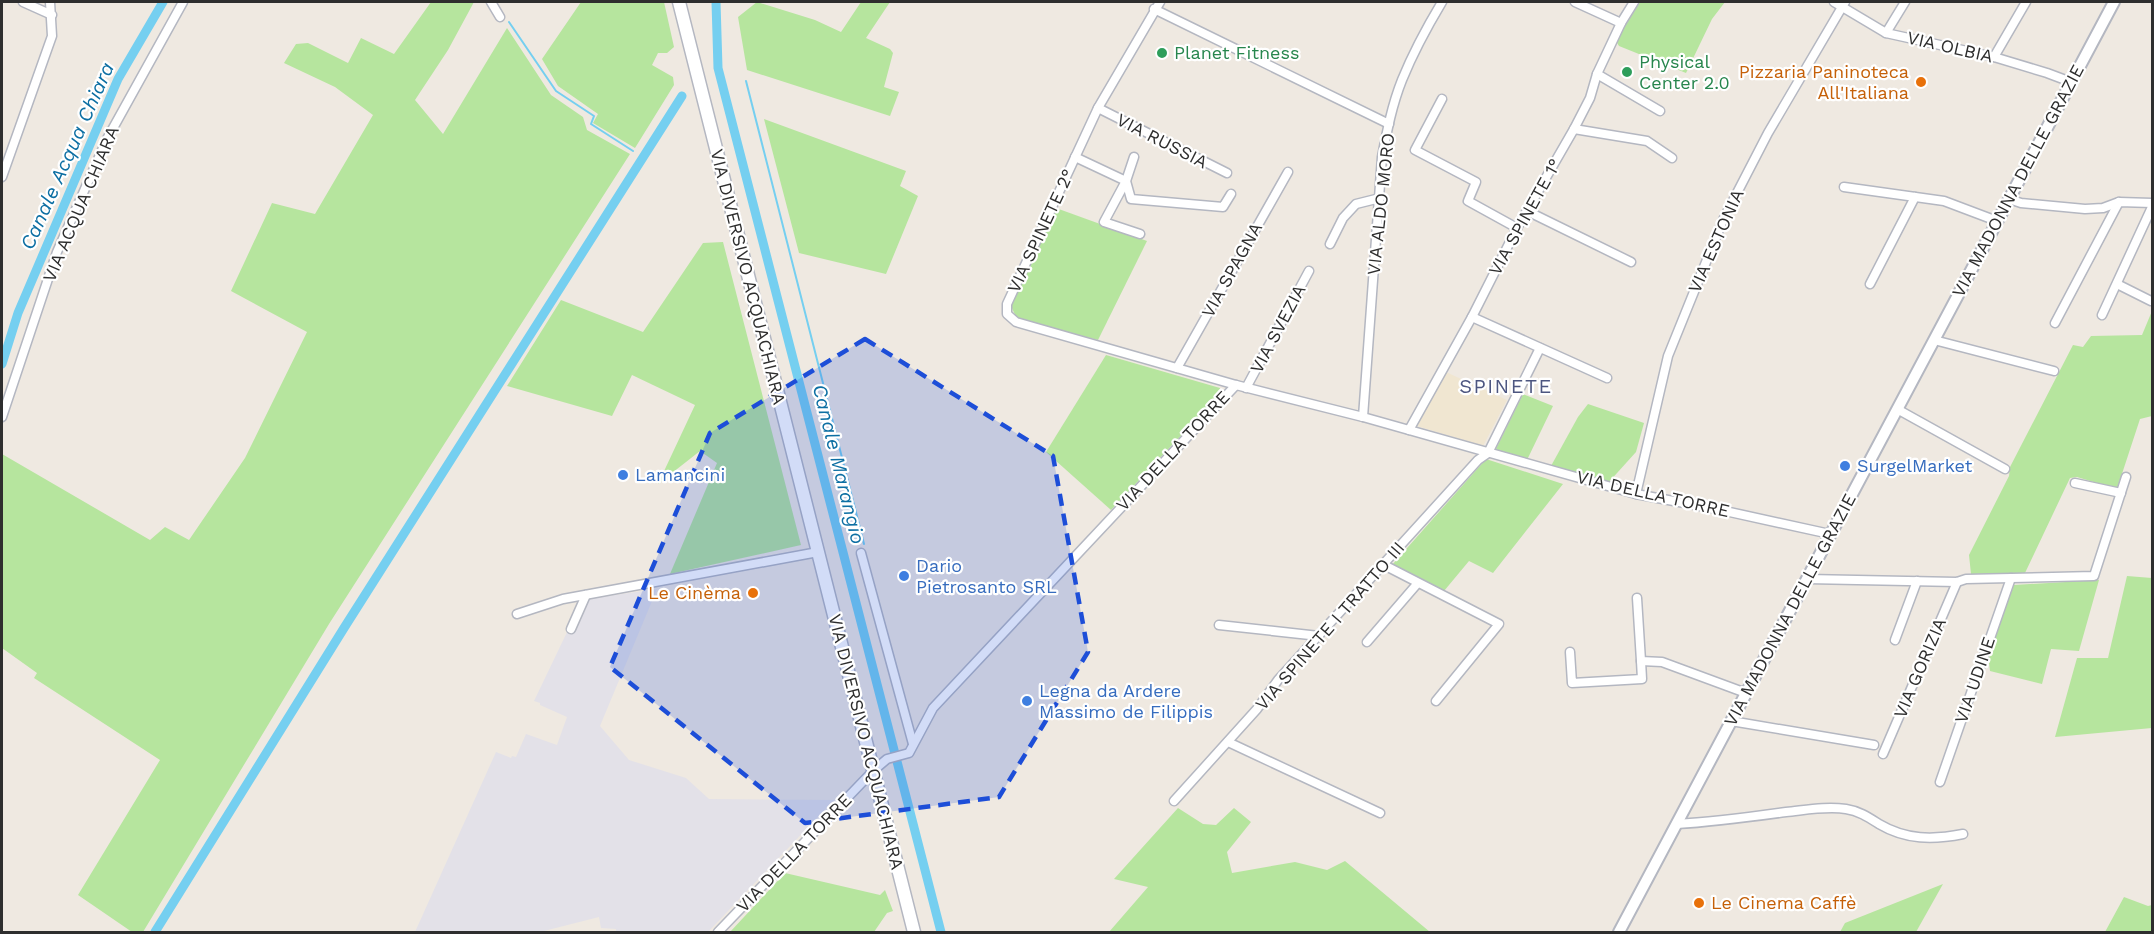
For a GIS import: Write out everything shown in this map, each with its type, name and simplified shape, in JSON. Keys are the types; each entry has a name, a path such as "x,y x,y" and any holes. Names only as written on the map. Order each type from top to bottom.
{"main road":[{"name":"VIA DIVERSIVO ACQUACHIARA","path":"679,2 914,933"}],"street":[{"path":"23,2 52,15"},
{"path":"2,177 52,36 50,2"},
{"name":"VIA ACQUA CHIARA","path":"2,417 57,252 106,139 183,2"},
{"path":"491,2 500,17"},
{"name":"VIA SPINETE 2°","path":"1160,2 1098,108 1007,304 1007,314 1016,322 1236,385"},
{"name":"VIA ALDO MORO","path":"1363,417 1382,157 1401,82 1422,36 1442,2"},
{"path":"1575,2 1620,23"},
{"name":"VIA SPINETE 1°","path":"1409,430 1472,317 1517,228 1574,129 1590,98 1597,74 1620,23 1634,2"},
{"path":"1886,33 1905,2"},
{"path":"1994,57 2026,2"},
{"name":"VIA MADONNA DELLE GRAZIE","path":"1619,933 2114,2"},
{"name":"VIA OLBIA","path":"1840,3 1886,33 1994,57 2070,82"},
{"name":"VIA ESTONIA","path":"1636,494 1668,356 1718,230 1768,133 1840,3"},
{"path":"1154,9 1389,124"},
{"path":"1597,74 1660,111"},
{"path":"1442,99 1415,150 1476,183 1468,201 1517,228"},
{"name":"VIA RUSSIA","path":"1098,108 1227,173"},
{"path":"1574,129 1647,141 1672,158"},
{"path":"1074,157 1126,181 1131,199 1223,207 1231,194"},
{"path":"1134,157 1126,181 1104,222 1140,234"},
{"name":"VIA SPAGNA","path":"1177,368 1288,172"},
{"path":"1844,187 1944,201 1997,221"},
{"path":"1870,284 1915,197"},
{"path":"1330,244 1343,218 1356,204 1380,198"},
{"path":"2008,199 2021,203 2085,209 2103,208 2119,202 2152,205 2102,315"},
{"path":"2055,323 2119,202"},
{"path":"1527,211 1631,262"},
{"name":"VIA SVEZIA","path":"1246,388 1310,271"},
{"path":"2117,284 2151,301"},
{"path":"1472,317 1606,378"},
{"path":"1934,340 2054,371"},
{"path":"1488,453 1540,348"},
{"name":"VIA DELLA TORRE","path":"718,933 874,770 887,759 909,753 933,708 1236,385 1363,417 1636,494 1830,534"},
{"path":"1897,409 2005,469"},
{"name":"VIA SPINETE I TRATTO III","path":"1174,801 1257,710 1278,680 1478,460 1488,453"},
{"path":"1807,579 1957,582 1966,579 2094,576 2126,477"},
{"path":"2075,483 2121,493"},
{"path":"517,614 563,599 818,552"},
{"path":"861,553 914,744"},
{"path":"1384,565 1417,584 1499,624 1436,701"},
{"name":"VIA UDINE","path":"1940,782 2011,578"},
{"path":"1895,640 1917,581"},
{"name":"VIA GORIZIA","path":"1883,754 1957,582"},
{"path":"1367,642 1417,584"},
{"path":"571,629 586,595"},
{"path":"1570,652 1572,683 1642,679 1637,598"},
{"path":"1219,625 1319,636"},
{"path":"1641,661 1662,662 1746,693"},
{"path":"1731,721 1874,745"},
{"path":"1228,742 1380,813"},
{"path":"1677,824 1821,808 1846,809 1866,815 1902,834 1921,838 1939,839 1963,834"}],"highlighted area":[{"path":"865,339 1053,456 1088,652 999,797 805,823 610,667 710,433"}],"shaded area":[{"path":"1446,372 1507,400 1483,446 1417,426"},
{"path":"657,589 600,726 629,760 686,778 709,799 834,800 708,932 616,932 616,929 601,928 599,917 540,932 415,932 496,752 511,758 516,757 526,734 557,745 567,717 534,701 569,628 587,599"}],"green space":[{"path":"431,2 474,2 448,50 415,100 443,134 507,28 551,95 583,117 587,130 630,154 329,624 143,932 132,932 78,895 160,760 34,678 37,673 2,648 2,454 150,540 165,527 189,540 245,458 307,332 231,291 272,203 315,214 373,115 335,87 284,63 296,44 308,43 348,63 361,38 394,54"},
{"path":"581,2 664,2 674,47 667,53 658,53 652,65 673,77 674,85 635,148 593,123 598,114 558,86 542,59"},
{"path":"757,2 815,20 841,32 861,2 890,2 866,38 890,49 893,53 884,87 899,92 890,116 747,70 738,17"},
{"path":"1640,2 1725,2 1712,19 1686,73 1619,46 1616,41"},
{"path":"764,119 906,171 900,186 918,196 886,274 799,253"},
{"path":"1056,208 1147,241 1098,340 1017,319 1011,306"},
{"path":"723,242 801,545 670,574 717,463 700,451 658,484 695,405 632,375 612,416 507,386 561,300 643,332 703,243"},
{"path":"2152,311 2152,416 2140,419 2117,489 2077,477 2070,478 2025,573 1971,574 1969,555 2009,476 2010,467 2073,345 2083,347 2091,336 2142,335"},
{"path":"1106,355 1220,388 1220,394 1111,510 1046,452"},
{"path":"1523,394 1553,406 1527,460 1495,451"},
{"path":"1588,404 1644,423 1636,452 1608,483 1551,466 1578,417"},
{"path":"1486,459 1563,484 1493,573 1469,561 1444,591 1392,565"},
{"path":"2127,576 2152,578 2152,728 2055,737 2077,658 2108,658"},
{"path":"2099,580 2079,651 2051,649 2042,684 1990,671 1988,654 2014,585"},
{"path":"1178,808 1203,824 1216,825 1234,808 1251,822 1227,852 1232,873 1295,862 1327,870 1345,861 1430,932 1109,932 1148,887 1114,879"},
{"path":"785,873 880,895 885,890 893,911 887,913 874,932 730,932"},
{"path":"1943,884 1916,932 1840,932 1845,923"},
{"path":"2124,897 2148,906 2152,905 2152,932 2105,932"}],"waterway":[{"name":"Canale Acqua Chiara","path":"2,364 18,313 118,79 163,2"},
{"name":"Canale Marangio","path":"716,2 718,68 941,932"},
{"path":"509,22 556,91 594,116 591,124 633,151"},
{"path":"746,81 864,544"},
{"path":"155,932 344,628 682,96"}],"place":[{"name":"Planet Fitness","path":"1162,53"},
{"name":"Physical Center 2.0","path":"1627,72"},
{"name":"Pizzaria Paninoteca All'Italiana","path":"1921,82"},
{"name":"SurgelMarket","path":"1845,466"},
{"name":"Lamancini","path":"623,475"},
{"name":"Dario Pietrosanto SRL","path":"904,576"},
{"name":"Le Cinèma","path":"753,593"},
{"name":"Legna da Ardere Massimo de Filippis","path":"1027,701"},
{"name":"Le Cinema Caffè","path":"1699,903"}],"district":[{"name":"SPINETE","path":"1506,386"}]}
